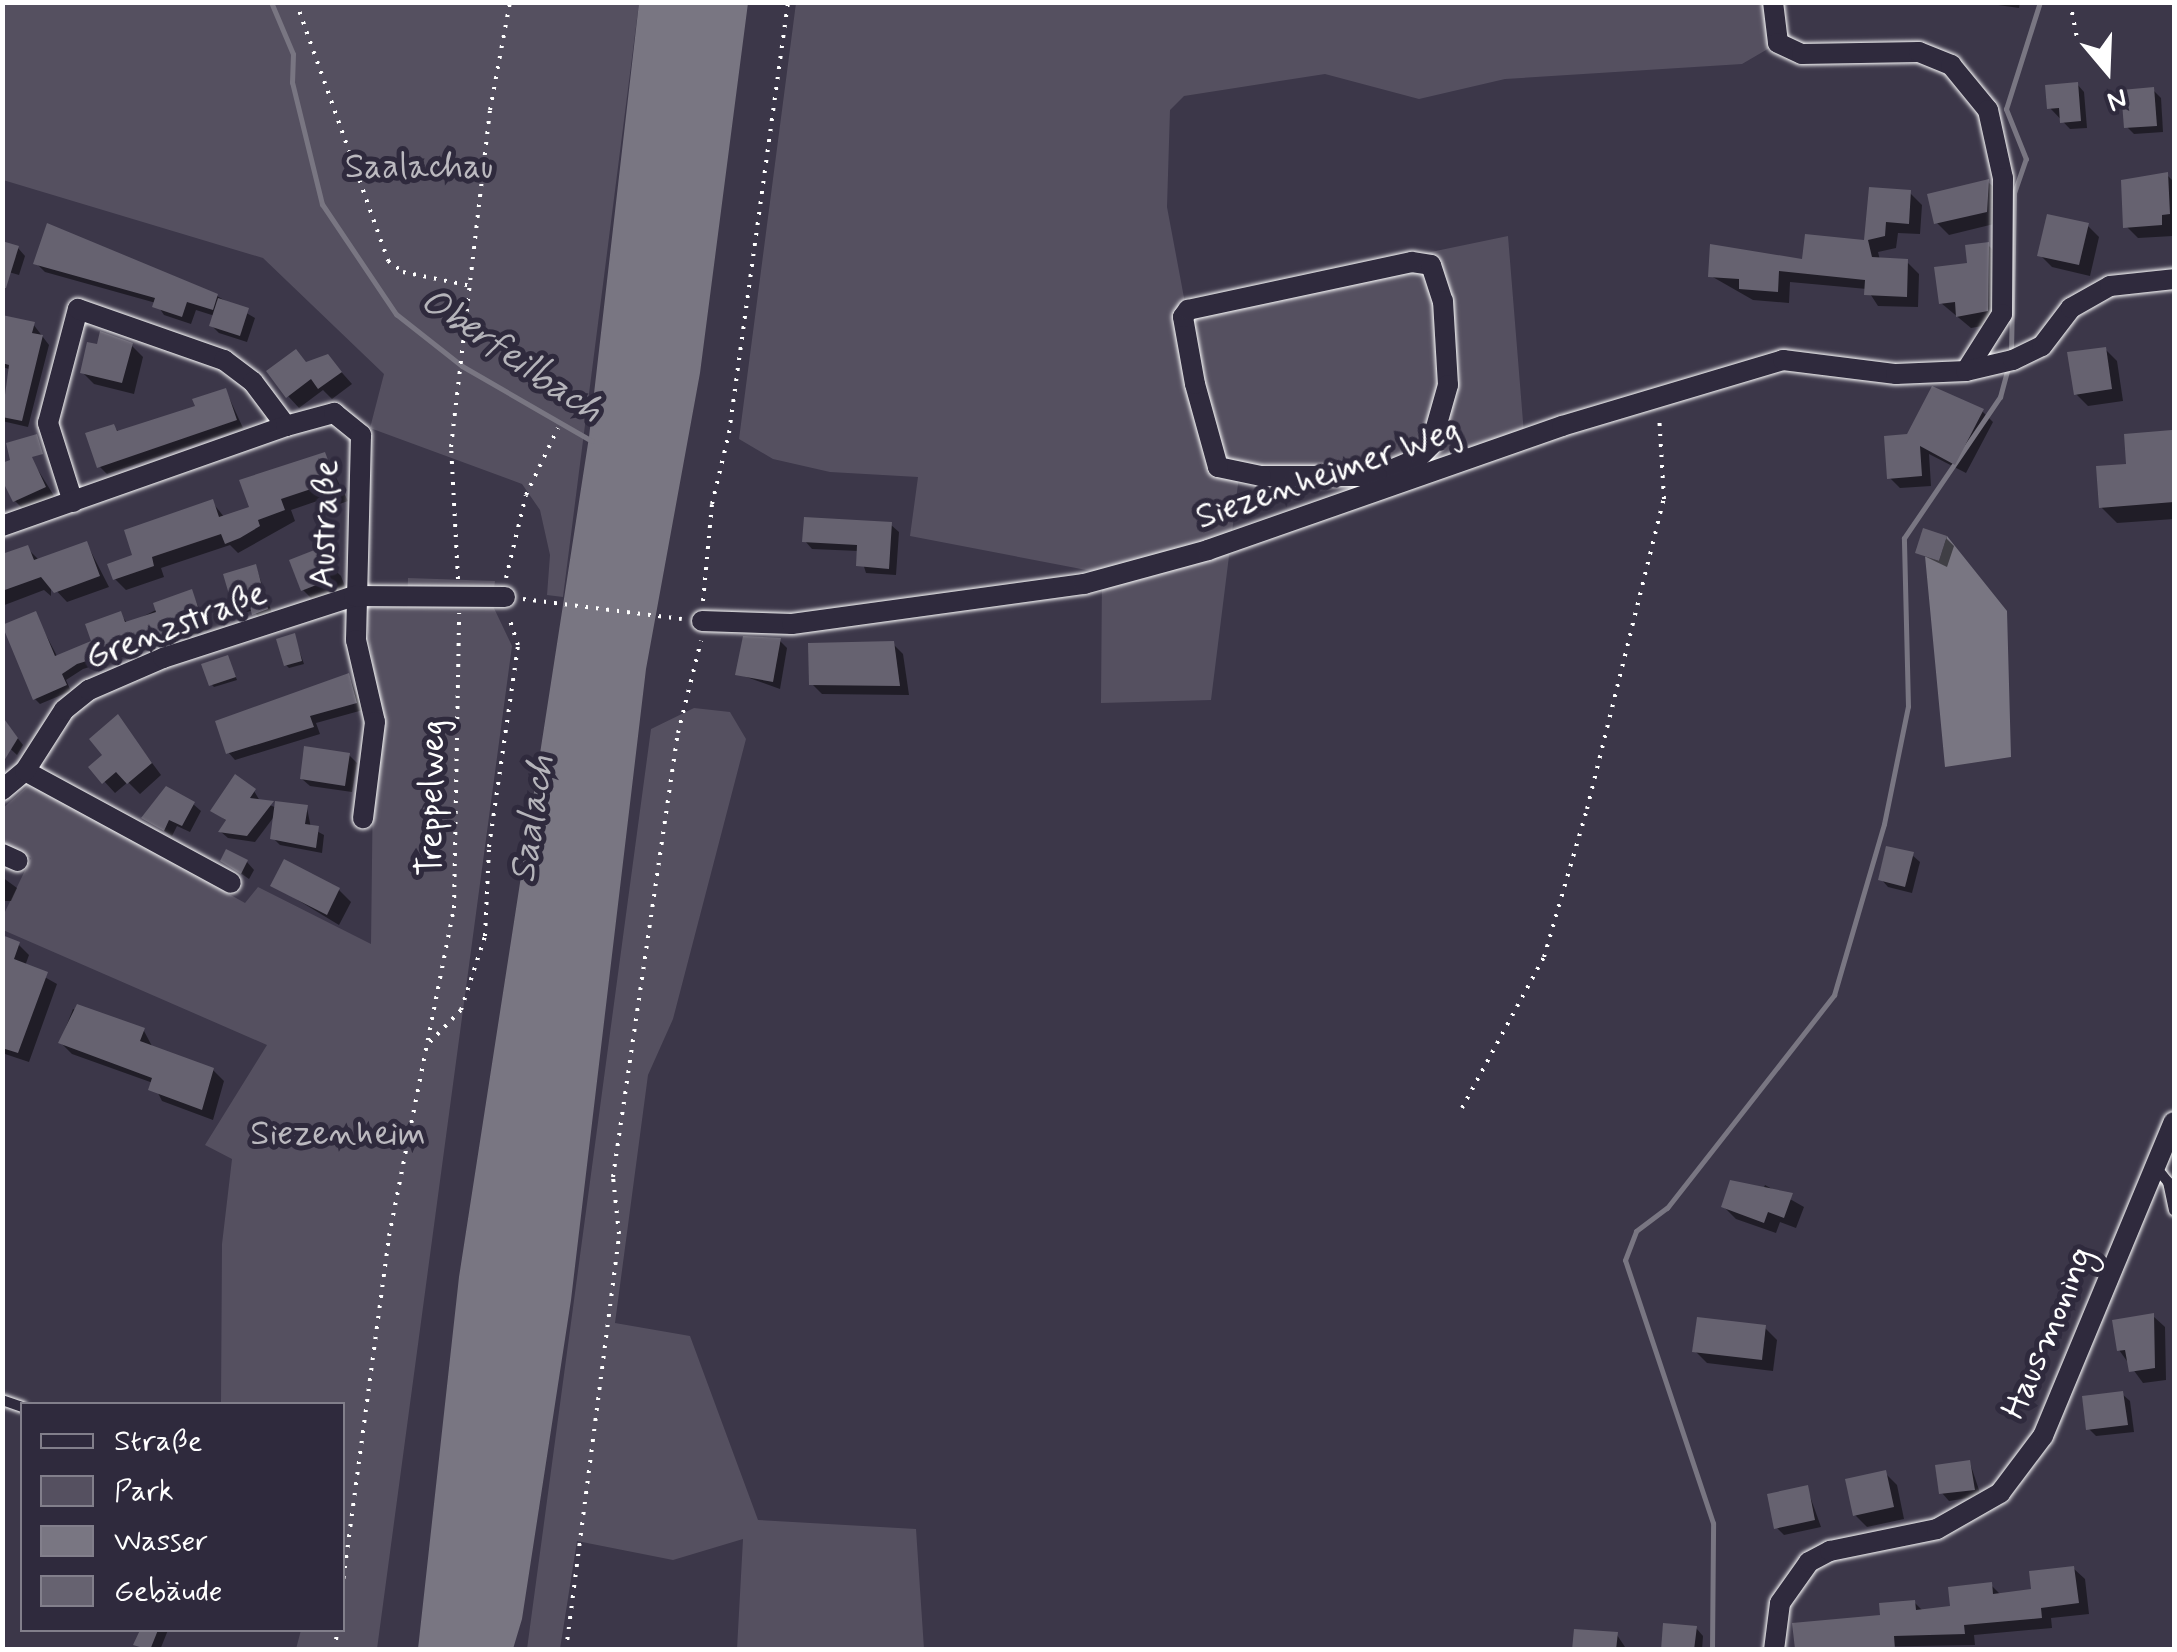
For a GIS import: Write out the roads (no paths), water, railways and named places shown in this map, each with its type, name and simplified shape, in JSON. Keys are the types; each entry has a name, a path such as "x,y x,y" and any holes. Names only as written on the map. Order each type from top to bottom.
{"street":[{"path":"1774,2 1778,43 1802,54 1892,48 1918,52 1951,64 1988,110 2003,178 2002,314 1966,371"},
{"path":"1436,436 1417,459 1377,476 1225,471 1210,457 1184,317 1195,306 1412,262 1431,264 1439,278 1448,353 1436,436 1461,465"},
{"name":"Siezenheimer Weg","path":"696,620 792,624 1084,584 1208,550 1658,398 1783,360 1896,374 1992,366 2042,346 2071,308 2110,286 2174,279"},
{"path":"73,502 48,423 78,309 224,360 252,382 286,426"},
{"name":"Austraße","path":"2,526 286,426 334,413 362,435 354,596 356,640 375,722 363,818"},
{"name":"Grenzstraße","path":"2,790 25,772 64,710 89,690 163,658 354,596 509,597"},
{"path":"25,772 231,883"},
{"name":"Hausmoning","path":"1774,1650 1780,1602 1809,1562 1830,1551 1937,1529 2000,1493 2042,1436 2174,1122"}],"lane":[{"path":"2155,1165 2168,1182 2174,1210"}],"water":[{"name":"Saalach","path":"639,3 748,3 700,373 646,669 571,1300 522,1619 513,1649 418,1649 459,1277 589,437"},
{"path":"1947,536 2007,611 2011,757 1945,767 1925,556 1939,561"}],"waterway":[{"name":"Oberfeilbach","path":"271,2 293,54 292,82 322,204 396,314 462,366 592,441"},
{"path":"2011,352 2014,193 2026,159 2006,109 2040,2"},
{"path":"1712,1650 1713,1523 1625,1260 1636,1231 1667,1208 1834,995 1884,824 1908,706 1904,538 2000,397 2008,368"}],"park label":[{"name":"Saalachau","path":"419,167"},
{"name":"Siezenheim","path":"338,1134"}]}
